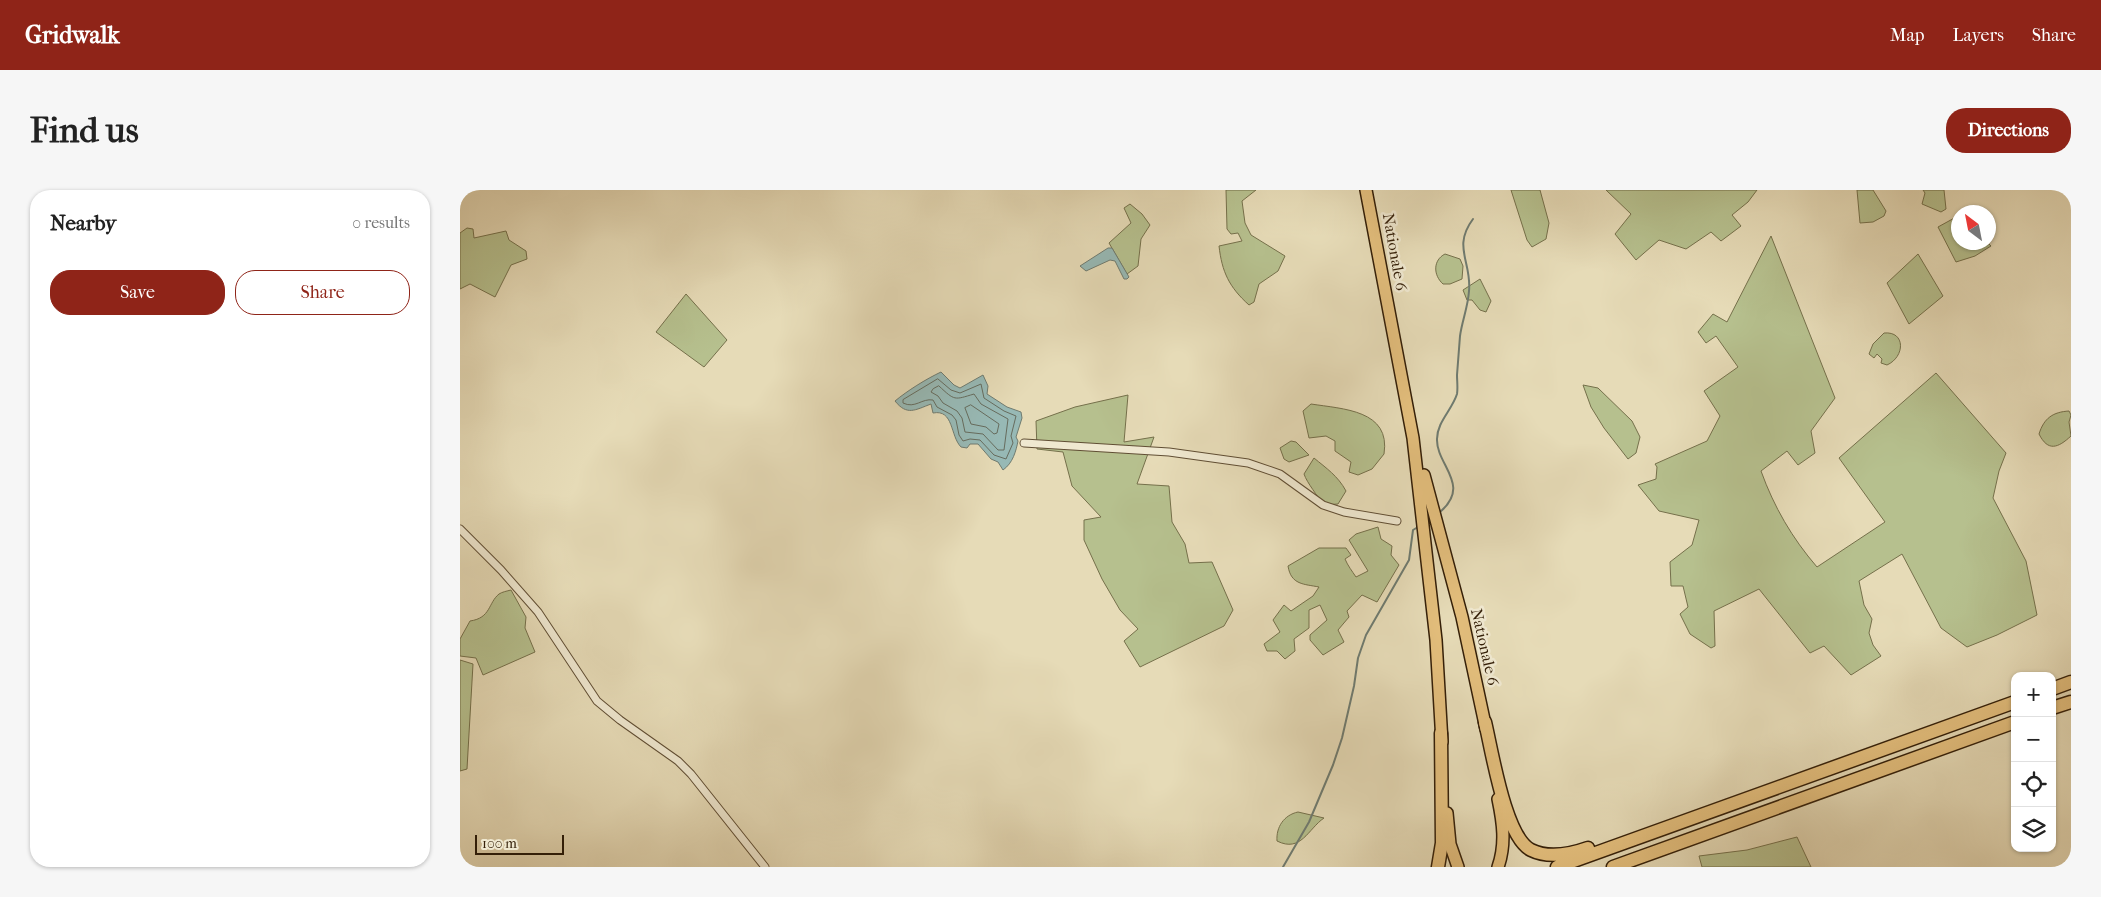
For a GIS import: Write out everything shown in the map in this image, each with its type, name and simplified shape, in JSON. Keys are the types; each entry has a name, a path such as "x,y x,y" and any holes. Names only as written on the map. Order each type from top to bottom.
{"highway":[{"path":"2056,687 2071,682"},
{"path":"2056,707 2071,702"},
{"path":"1557,867 2011,703"},
{"path":"1485,722 1506,812 1512,828 1530,850 1545,854 1562,854 1583,850 1750,798"},
{"path":"1613,867 2011,723"},
{"path":"1438,867 1442,843 1441,733"},
{"path":"1630,867 1756,815"}],"main road":[{"name":"Nationale 6","path":"1366,190 1413,438 1436,640 1450,844 1458,867"},
{"name":"Nationale 6","path":"1413,438 1462,617 1485,722 1504,834 1503,852 1498,867"}],"street":[{"path":"1024,443 1169,452 1248,463 1280,474 1323,505 1344,512 1397,521"},
{"path":"460,529 501,570 538,612 597,701 620,720 678,761 691,774 765,867"}],"green space":[{"path":"1226,190 1256,190 1242,201 1245,223 1251,235 1285,256 1278,271 1259,284 1254,302 1249,305 1236,292 1228,278 1220,255 1219,246 1242,241 1238,233 1231,234 1227,229"},
{"path":"1511,190 1540,190 1549,223 1546,239 1532,247 1527,240"},
{"path":"1606,190 1757,190 1748,202 1732,215 1741,226 1721,241 1711,232 1686,249 1659,240 1636,260 1615,234 1631,214"},
{"path":"1857,190 1873,190 1886,211 1884,216 1873,222 1860,223"},
{"path":"1923,190 1944,190 1946,209 1941,212 1922,204 1925,193"},
{"path":"1130,204 1142,214 1150,225 1141,239 1138,266 1127,274 1109,243 1131,223 1124,208"},
{"path":"1951,220 1951,250 1985,250 1975,256 1956,262 1938,227"},
{"path":"467,228 473,229 474,238 506,231 509,240 526,251 527,259 511,265 495,297 470,284 460,289 460,233"},
{"path":"1771,236 1835,398 1811,431 1815,453 1798,465 1787,451 1761,471 1778,510 1800,545 1817,567 1885,522 1839,458 1936,373 2006,453 1999,471 1993,498 2026,561 2037,615 1997,635 1967,647 1941,628 1902,554 1859,581 1864,605 1872,619 1869,633 1873,645 1881,656 1851,675 1824,646 1810,653 1759,589 1714,611 1715,646 1711,648 1690,634 1680,614 1688,607 1683,586 1671,586 1670,562 1692,545 1699,520 1659,511 1638,485 1656,479 1657,467 1655,464 1707,441 1720,416 1704,391 1738,367 1716,336 1706,343 1698,332 1713,314 1727,322"},
{"path":"1445,254 1460,259 1463,266 1462,279 1450,284 1443,284 1436,272 1438,260"},
{"path":"1918,254 1943,296 1909,324 1887,283"},
{"path":"1480,279 1491,301 1486,312 1480,310 1472,300 1467,300 1463,290"},
{"path":"686,294 727,340 704,367 656,332"},
{"path":"1884,333 1891,333 1896,336 1900,345 1900,351 1897,356 1887,365 1881,363 1882,359 1877,354 1874,358 1869,354 1873,344"},
{"path":"1583,385 1598,388 1632,421 1640,437 1636,453 1628,459 1604,428 1591,407"},
{"path":"1128,395 1124,442 1154,437 1137,484 1169,486 1172,522 1185,544 1189,563 1212,562 1233,610 1224,626 1140,667 1124,641 1138,629 1120,610 1102,579 1084,540 1084,520 1101,517 1072,486 1063,452 1037,449 1036,421 1075,407"},
{"path":"1311,404 1350,410 1362,414 1380,428 1384,439 1384,454 1372,469 1358,475 1349,472 1351,462 1335,451 1335,441 1326,436 1309,438 1303,411"},
{"path":"2069,411 2071,415 2069,422 2071,436 2058,445 2050,446 2046,444 2039,434 2046,420 2054,414"},
{"path":"1291,441 1296,442 1309,455 1289,462 1284,459 1280,448"},
{"path":"1314,458 1336,477 1346,491 1338,504 1323,505 1305,478 1304,474"},
{"path":"1378,527 1381,539 1392,546 1391,555 1399,565 1377,602 1362,595 1347,611 1349,617 1338,630 1344,642 1323,655 1310,640 1310,635 1327,620 1320,605 1309,610 1309,628 1294,639 1295,651 1285,659 1277,651 1267,651 1264,644 1280,632 1273,620 1284,605 1291,611 1313,596 1319,587 1303,584 1295,580 1288,566 1319,548 1346,548 1351,555 1345,559 1356,577 1368,571 1349,540 1356,534"},
{"path":"511,590 526,617 525,628 535,652 483,675 476,658 460,656 460,639 470,621 486,614 499,594"},
{"path":"460,660 473,664 467,769 460,771"},
{"path":"1298,812 1324,818 1298,842 1285,844 1277,841 1278,831 1282,822"},
{"path":"1797,837 1811,867 1702,867 1699,856 1747,850"}],"water":[{"path":"1108,248 1112,248 1129,277 1127,279 1124,279 1115,261 1110,260 1086,271 1080,266"},
{"path":"941,372 954,385 960,388 983,375 988,386 987,394 1007,407 1021,412 1022,418 1016,437 1018,441 1015,453 1012,460 1003,470 998,462 991,459 978,444 970,444 967,448 961,447 948,419 940,413 933,413 931,404 916,410 907,410 899,406 895,401 917,385"}],"waterway":[{"path":"1440,512 1449,502 1453,493 1453,484 1438,448 1437,439 1439,427 1457,394 1460,336 1469,291 1468,271 1463,246 1467,229 1473,219"},
{"path":"1283,867 1309,822 1333,765 1342,738 1354,686 1358,658 1366,635 1409,560 1413,530 1418,527"}]}
